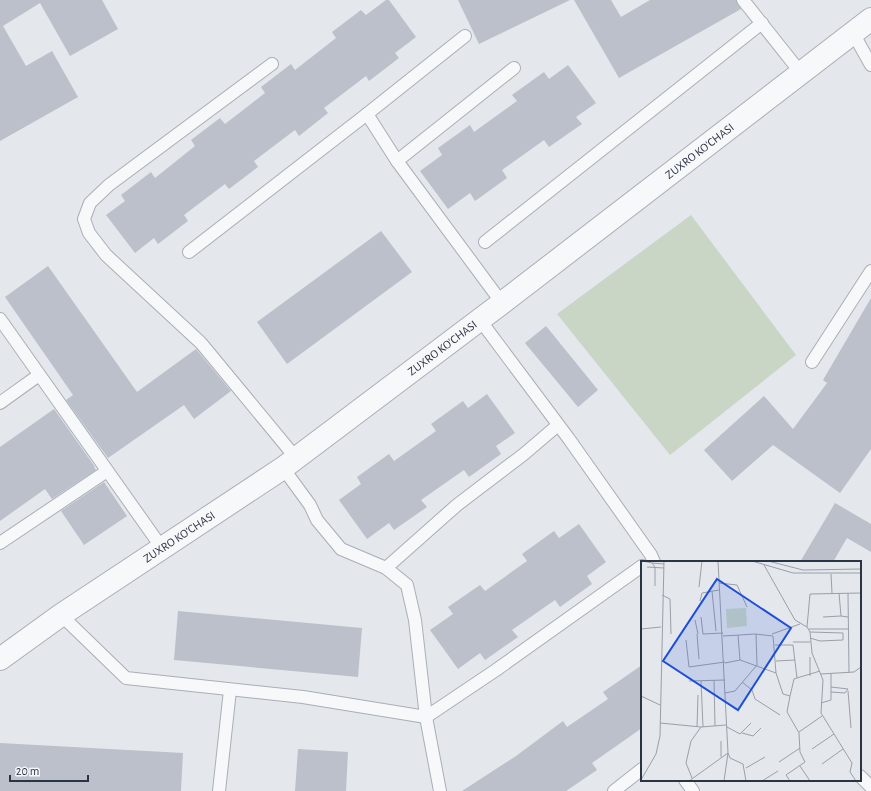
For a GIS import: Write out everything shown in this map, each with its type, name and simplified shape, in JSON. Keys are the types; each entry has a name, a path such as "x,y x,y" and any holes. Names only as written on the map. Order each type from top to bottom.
{"street":[{"name":"ZUXRO KO'CHASI","path":"0,659 61,615 289,463 480,320 871,19"}],"lane":[{"path":"743,0 802,73"},
{"path":"486,242 762,24"},
{"path":"853,33 871,66"},
{"path":"189,252 465,36"},
{"path":"272,64 109,184 90,204 84,219 90,233 106,255 201,343 289,463 317,520 341,549 386,568 407,585 414,620 426,718 440,791"},
{"path":"398,161 514,68"},
{"path":"367,114 398,161 502,303"},
{"path":"812,362 871,270"},
{"path":"0,319 162,548"},
{"path":"480,320 633,529 652,561"},
{"path":"0,403 39,375"},
{"path":"386,568 457,505 524,454 558,425"},
{"path":"0,543 107,471"},
{"path":"61,615 126,678 303,698 426,718 641,567"},
{"path":"219,791 230,690"},
{"path":"614,791 641,770"},
{"path":"861,777 871,787"},
{"path":"686,781 693,791"}],"green space":[{"path":"691,215 796,355 670,455 557,314"}],"building":[{"path":"0,0 102,0 118,29 70,56 40,3 3,26 26,66 52,51 78,97 0,141"},
{"path":"386,0 389,0 416,37 395,53 399,58 369,81 366,76 324,108 328,113 299,136 295,130 254,161 258,167 229,189 225,184 184,215 188,221 158,244 154,238 135,253 106,215 125,201 121,195 151,172 155,178 195,146 191,140 220,118 225,124 265,93 261,87 291,64 295,70 336,38 332,32 361,10 366,15"},
{"path":"458,0 570,0 479,44"},
{"path":"574,0 611,0 621,17 650,0 736,0 741,9 619,78"},
{"path":"568,65 596,103 576,117 582,124 549,147 544,140 502,170 507,178 475,201 470,193 448,209 420,171 442,155 438,148 470,125 474,132 517,101 512,95 544,72 549,79"},
{"path":"381,231 412,272 287,364 257,322"},
{"path":"48,266 137,392 196,349 231,391 194,419 184,405 108,458 66,400 73,395 5,297"},
{"path":"871,298 871,449 840,493 773,445 732,481 704,450 764,396 793,429 827,383 823,380"},
{"path":"546,326 598,390 578,407 525,343"},
{"path":"487,394 515,433 496,446 501,454 469,477 464,470 421,500 427,507 394,530 389,523 367,539 339,500 361,484 357,477 389,454 394,461 436,431 431,424 463,401 468,408"},
{"path":"54,409 96,470 52,499 45,489 0,521 0,447"},
{"path":"104,482 127,516 84,545 61,511"},
{"path":"835,503 871,524 871,552 847,538 834,561 801,561"},
{"path":"579,524 606,562 587,576 592,584 560,607 555,600 512,630 518,637 485,660 480,653 458,669 430,630 453,614 448,607 480,585 485,591 527,561 522,554 554,531 559,538"},
{"path":"178,611 362,628 358,677 174,660"},
{"path":"641,666 641,729 592,763 597,770 566,791 462,791 516,756 563,721 567,727 608,699 603,692"},
{"path":"0,743 183,753 181,791 0,791"},
{"path":"298,749 348,752 346,791 295,791"}]}
